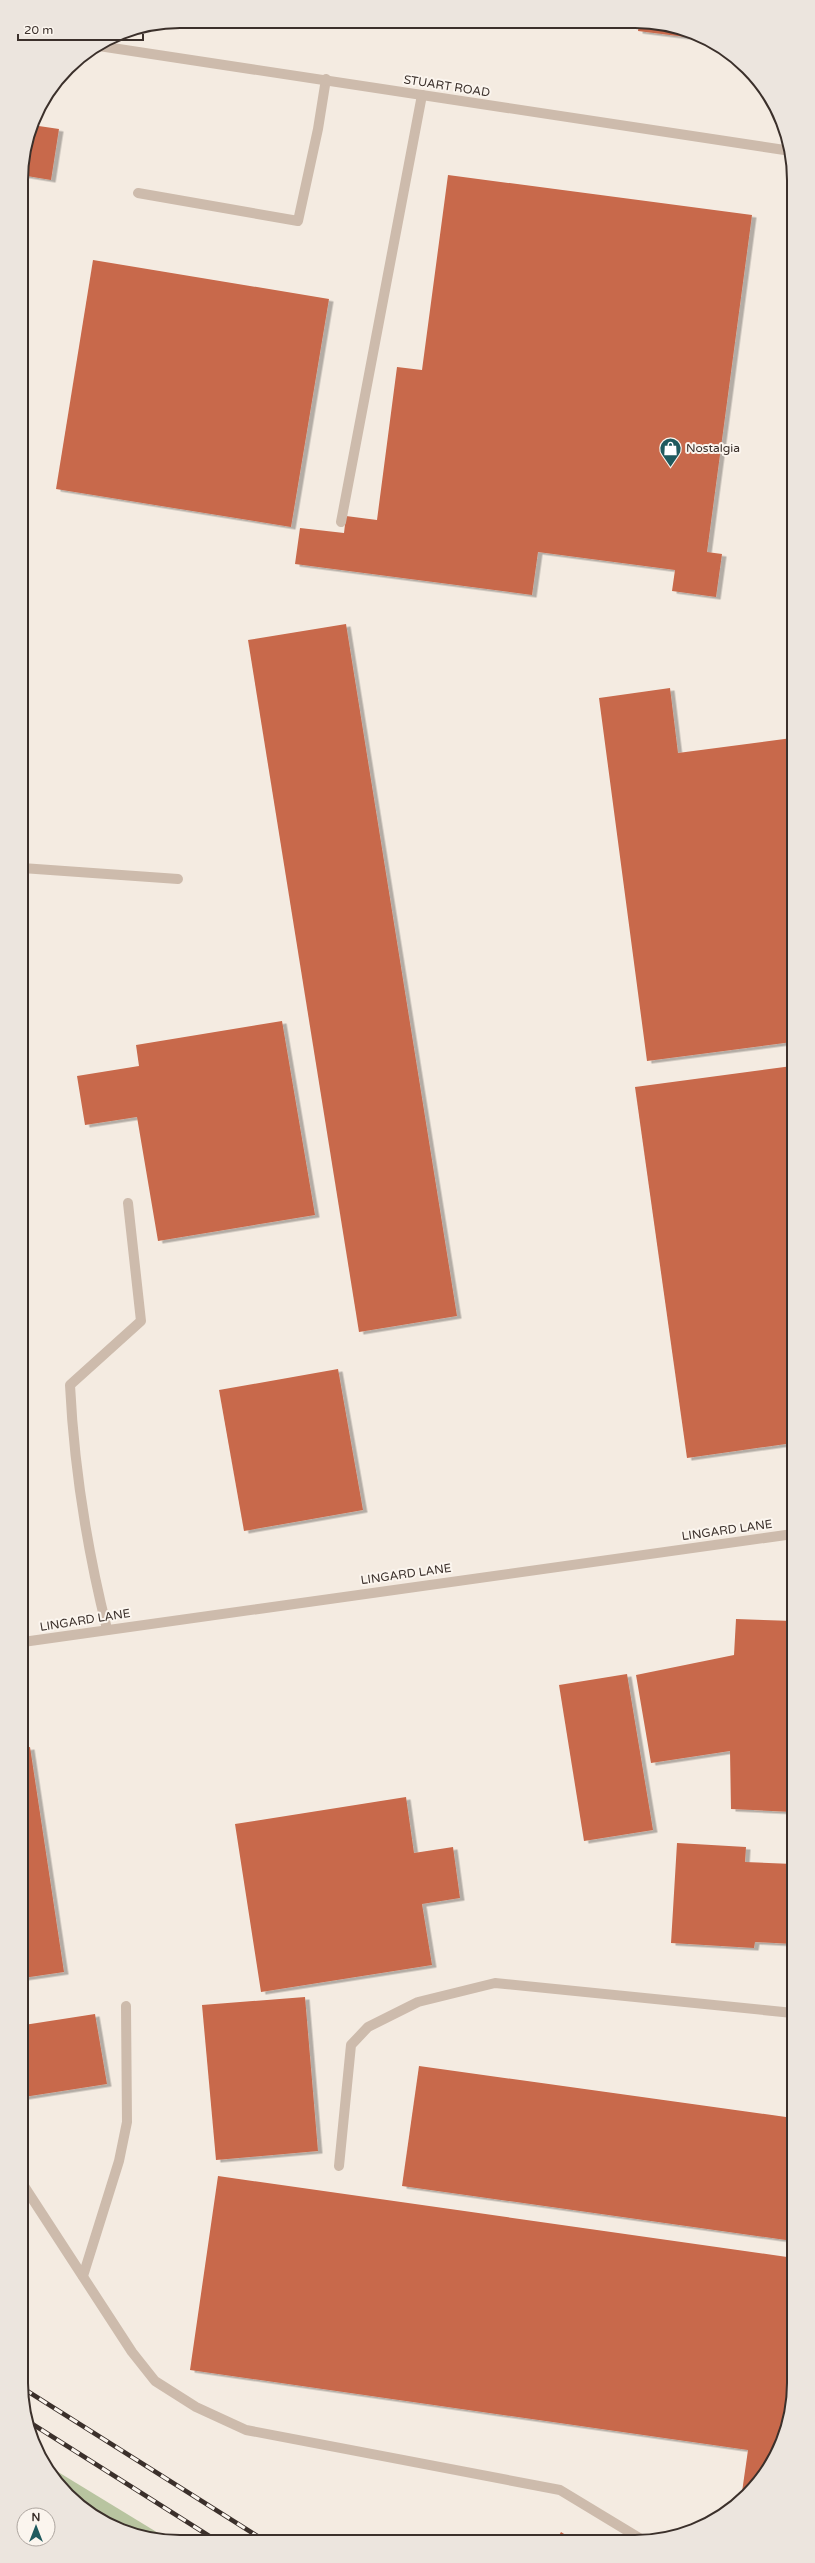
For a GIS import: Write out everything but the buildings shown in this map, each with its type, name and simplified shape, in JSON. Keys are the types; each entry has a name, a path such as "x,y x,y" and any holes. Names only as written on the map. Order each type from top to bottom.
{"street":[{"name":"STUART ROAD","path":"106,47 326,79 784,150"},
{"path":"138,194 298,221 318,129 326,79"},
{"path":"341,522 422,95"},
{"path":"28,868 178,878"},
{"path":"107,1629 97,1588 73,1440 70,1385 141,1321 128,1203"},
{"name":"LINGARD LANE","path":"28,1641 787,1535"},
{"path":"339,2166 352,2045 368,2026 418,2002 495,1983 787,2012"},
{"path":"83,2276 119,2161 127,2122 126,2006"},
{"path":"28,2192 132,2352 155,2381 196,2407 246,2430 560,2490 634,2535"}],"green space":[{"path":"56,2470 160,2534 131,2527 104,2515 87,2504 72,2491"}],"railway":[{"path":"28,2392 256,2535"},
{"path":"34,2425 208,2535"}],"place":[{"name":"Nostalgia","path":"670,468"}]}
